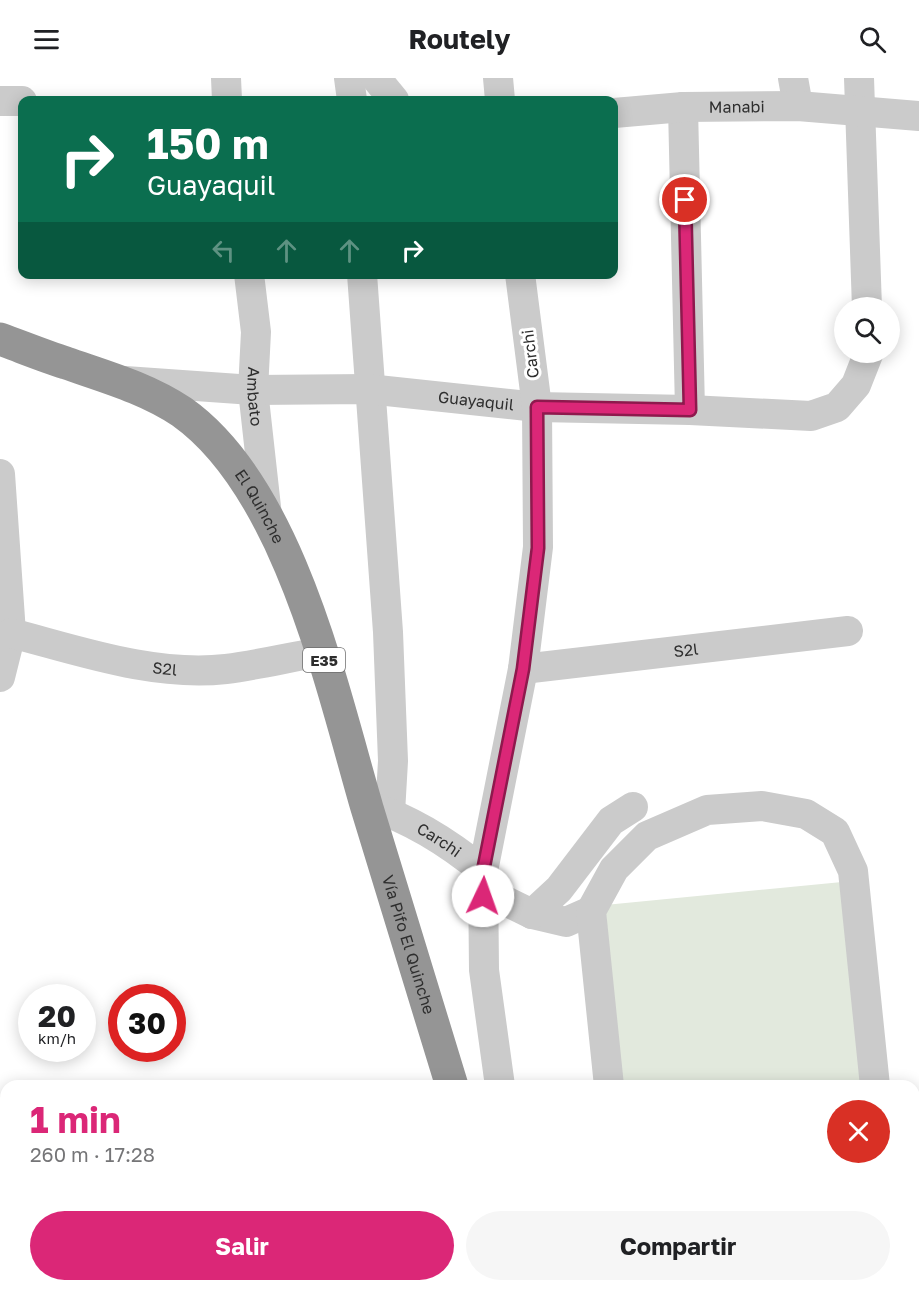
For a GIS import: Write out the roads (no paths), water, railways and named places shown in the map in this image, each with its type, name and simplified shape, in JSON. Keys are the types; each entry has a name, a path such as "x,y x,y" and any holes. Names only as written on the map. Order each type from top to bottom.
{"highway":[{"name":"El Quinche","path":"0,339 122,380 182,412 229,456 268,519 302,594 352,747 378,809"},
{"name":"Vía Pifo El Quinche","path":"378,809 450,1080"}],"street":[{"path":"226,78 227,96"},
{"path":"349,78 351,96"},
{"path":"376,78 391,96"},
{"path":"498,78 500,96"},
{"path":"859,78 867,297"},
{"name":"Manabi","path":"618,113 683,107 795,92 860,112 919,116"},
{"path":"0,101 18,101"},
{"path":"683,107 690,410"},
{"name":"Ambato","path":"250,279 256,332 253,390 268,519"},
{"path":"362,279 368,389 388,633 393,761 378,809"},
{"name":"Carchi","path":"483,880 523,669 538,548 537,407 521,279"},
{"name":"Guayaquil","path":"122,380 253,390 368,389 537,407 690,410 811,416 837,407 856,385 865,363"},
{"path":"0,474 11,633 0,676"},
{"name":"S2l","path":"523,669 849,631"},
{"name":"S2l","path":"11,633 133,664 180,669 225,669 321,652"},
{"path":"608,1080 591,912 615,869 646,836 707,810 762,806 807,814 835,832 854,871 874,1080"},
{"path":"532,914 559,889 611,821 633,807"},
{"name":"Carchi","path":"378,809 448,843 483,880"},
{"path":"483,880 532,914 566,922 591,912"},
{"path":"483,880 484,970 499,1080"}]}
